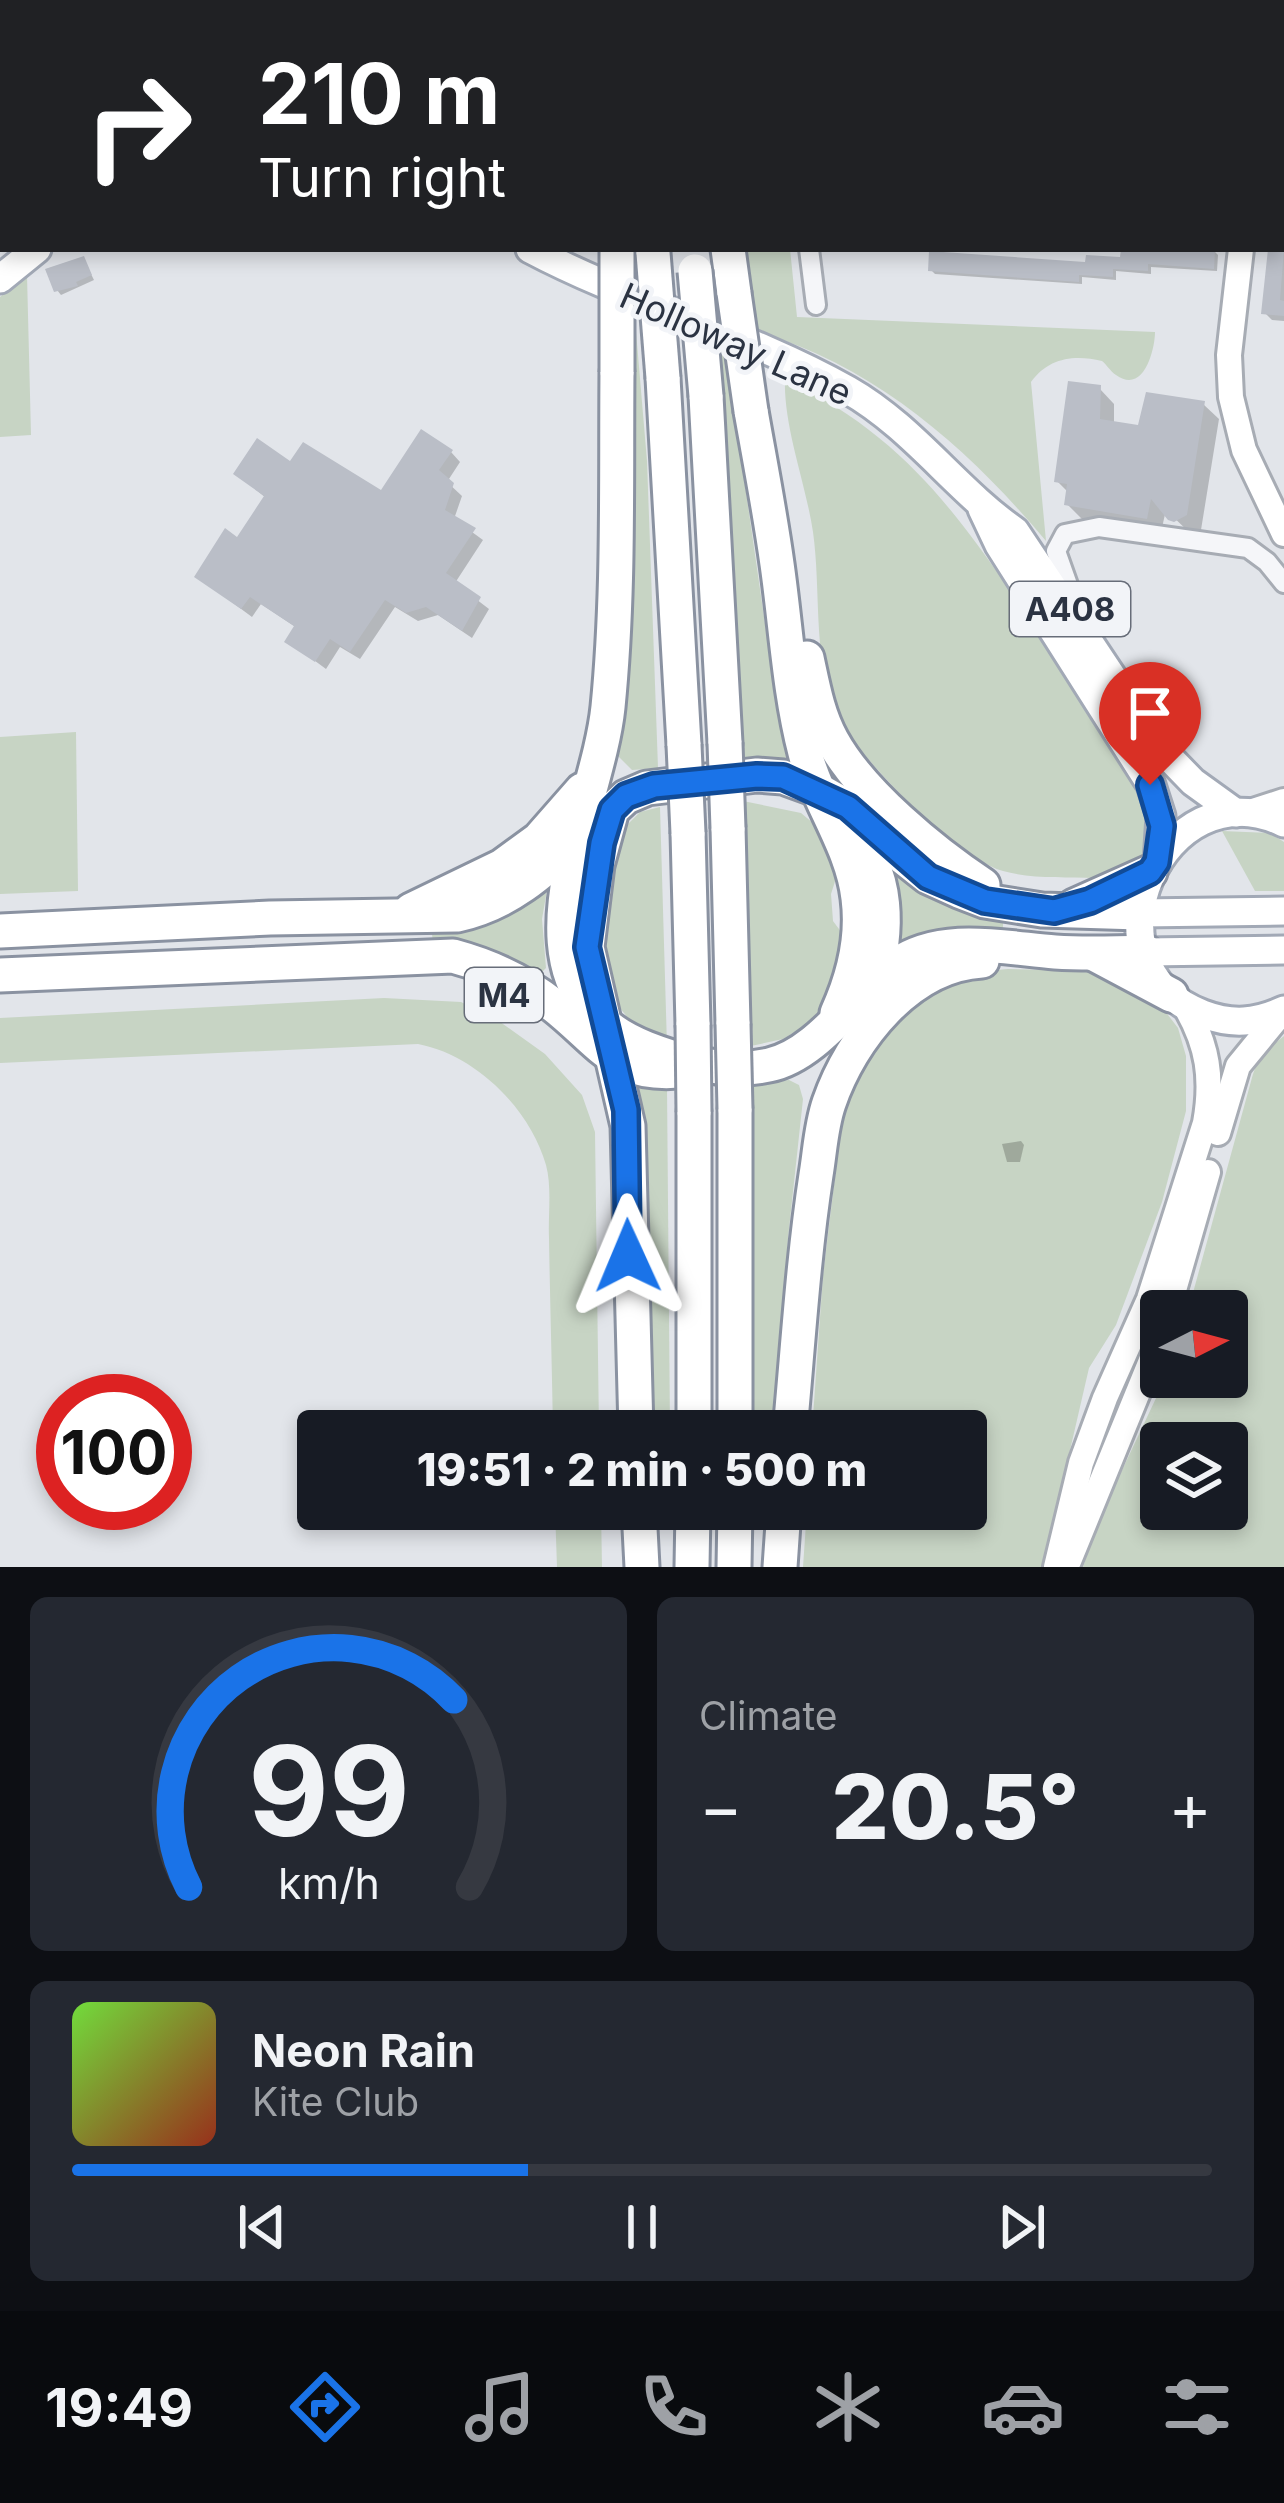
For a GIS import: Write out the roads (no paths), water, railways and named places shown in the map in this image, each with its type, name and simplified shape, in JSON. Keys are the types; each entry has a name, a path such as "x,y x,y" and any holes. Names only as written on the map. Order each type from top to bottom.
{"highway":[{"name":"M4","path":"617,252 610,676 604,736 565,896 565,950 577,985 605,1024 652,1051 714,1066"},
{"path":"652,252 688,833 694,1410"},
{"name":"M4","path":"728,252 794,704 822,801 850,861 860,912 848,990 833,1020"},
{"path":"694,260 725,743 735,1109 736,1410"},
{"name":"M4","path":"777,566 797,612 820,712 845,760 932,847 1013,905"},
{"name":"M4","path":"404,914 483,877 539,839 594,773"},
{"name":"M4","path":"0,931 457,915 484,908 535,879 626,796 647,788 775,776 822,801 848,807 928,877 985,901 1054,911 1140,914"},
{"name":"M4","path":"809,1216 803,1158 814,1099 874,984 883,912 877,868 861,842 822,801"},
{"name":"M4","path":"612,810 588,923 590,966 628,1126 635,1410"},
{"name":"M4","path":"1054,911 1090,901 1154,867"},
{"name":"M4","path":"0,975 437,955 482,964 526,985 613,1057 653,1074 787,1060 897,964 937,948 976,945 1055,952 1146,952"},
{"name":"M4","path":"792,1410 809,1216 828,1106 848,1063 878,1018 942,970 1055,952"},
{"name":"M4","path":"1092,953 1178,1000"},
{"name":"M4","path":"311,961 475,982 515,1002 549,1028 583,1058 607,1096 627,1215"},
{"path":"640,1530 642,1567"},
{"path":"692,1567 693,1530"},
{"path":"734,1567 735,1530"},
{"path":"779,1567 782,1530"}],"main road":[{"path":"0,279 33,252"},
{"name":"Holloway Lane","path":"537,252 848,391 907,432 981,508 1015,531 1175,766 1243,813"},
{"name":"Holloway Lane","path":"981,508 999,545 1150,785 1161,816 1154,867"},
{"path":"1154,867 1190,828 1243,813"},
{"name":"A408","path":"1243,813 1284,823"},
{"name":"A408","path":"1154,867 1144,885 1140,914 1146,952 1152,971 1178,1000"},
{"path":"1140,914 1284,910"},
{"path":"1146,952 1284,950"},
{"path":"1178,1000 1219,1020 1238,1023 1284,1011"}],"street":[{"path":"809,252 816,305"},
{"path":"1241,252 1228,379 1237,429 1275,499 1284,534"},
{"path":"1106,667 1059,567 1056,551 1065,534 1099,527 1232,543 1259,555 1284,583"},
{"path":"1243,813 1284,801"},
{"path":"1056,1567 1081,1463 1150,1299 1205,1123 1210,1096 1208,1058 1178,1000"},
{"path":"1174,1290 1231,1084 1247,1052 1284,1011"},
{"path":"1067,1567 1140,1388"}]}
